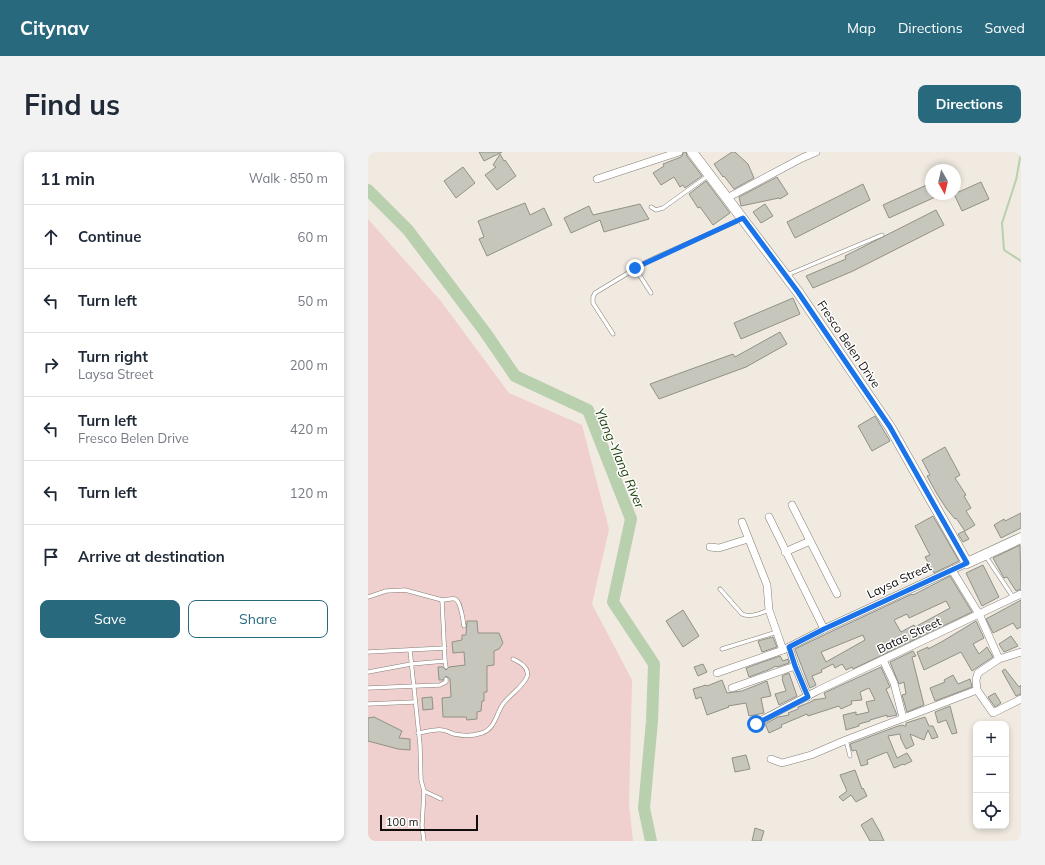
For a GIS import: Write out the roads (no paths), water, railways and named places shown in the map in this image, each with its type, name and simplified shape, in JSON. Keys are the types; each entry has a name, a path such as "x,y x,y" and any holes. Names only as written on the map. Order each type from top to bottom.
{"street":[{"path":"597,179 679,152"},
{"name":"Fresco Belen Drive","path":"692,152 785,276 890,427 967,563"},
{"path":"727,198 816,152"},
{"path":"792,505 837,594"},
{"path":"769,517 824,629"},
{"path":"742,522 767,585 769,610 777,632 795,666 808,697"},
{"name":"Laysa Street","path":"717,673 786,649 824,629 1021,538"},
{"path":"710,547 719,548 748,540"},
{"path":"785,552 810,541"},
{"path":"952,570 979,614 999,659"},
{"name":"Batas Street","path":"756,724 883,660 1021,594"},
{"path":"1021,662 1019,653 999,659 978,673 976,680 977,690 993,713 1021,699"},
{"path":"883,660 894,683 903,718"},
{"path":"732,688 795,666"},
{"path":"771,759 782,763 811,756 846,740 977,690"}],"lane":[{"path":"651,207 656,210 663,208 710,174"},
{"path":"613,334 593,303 595,293 635,268 743,218"},
{"path":"785,276 882,235"},
{"path":"635,268 652,293"},
{"path":"985,554 1013,597"},
{"path":"720,589 742,614 746,616 752,616 769,610"},
{"path":"368,597 386,591 405,590 423,594 435,599 442,600 454,598 459,604 464,626"},
{"path":"442,600 446,667"},
{"path":"722,649 777,632"},
{"path":"368,652 445,648"},
{"path":"410,650 421,780 424,791 422,826 424,841"},
{"path":"418,733 444,730 466,736 487,732 493,725 501,706 522,686 526,680 527,671 524,665 513,659"},
{"path":"368,672 412,664 445,661"},
{"path":"368,688 444,684 446,679"},
{"path":"368,704 414,702"},
{"path":"846,740 850,756"},
{"path":"424,791 441,799"}],"waterway":[{"path":"1021,153 1016,180 1002,223 1004,250 1021,261"},
{"name":"Ylang-Ylang River","path":"368,190 408,230 485,332 515,376 588,410 631,519 613,602 654,664 652,721 644,808 651,841"}]}
